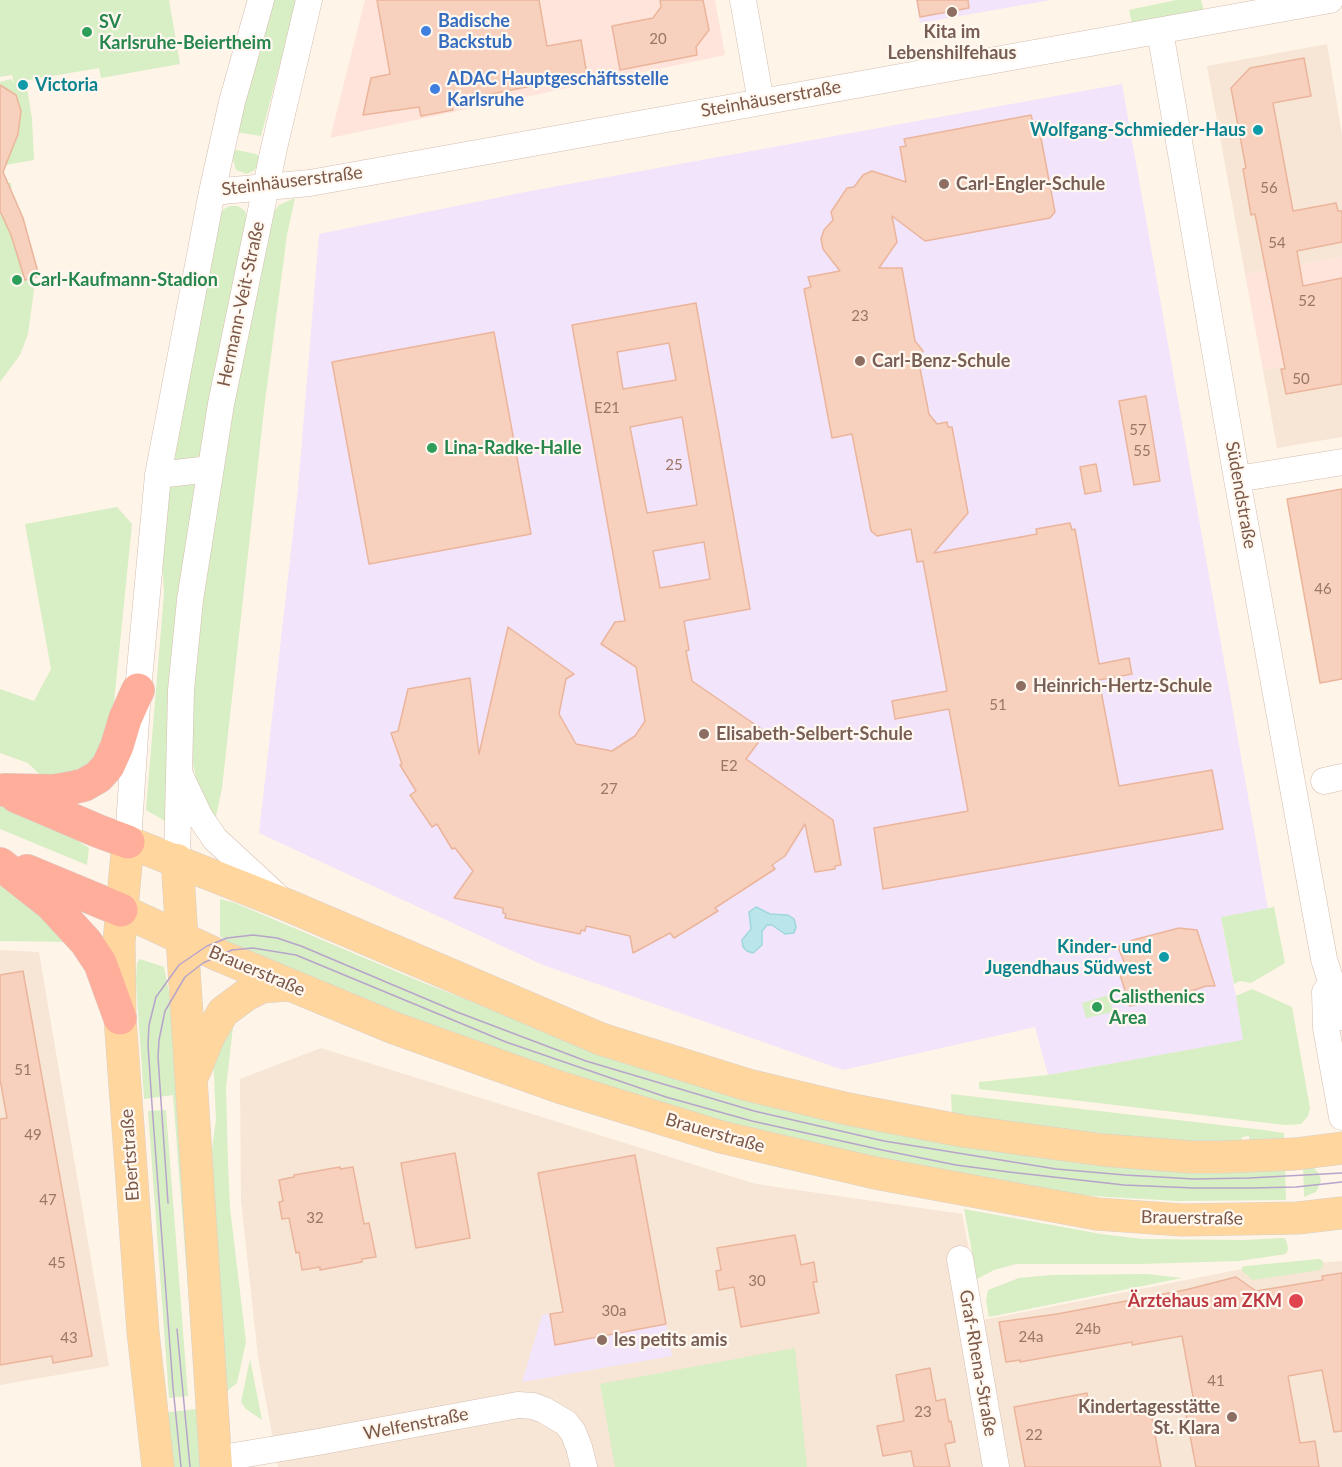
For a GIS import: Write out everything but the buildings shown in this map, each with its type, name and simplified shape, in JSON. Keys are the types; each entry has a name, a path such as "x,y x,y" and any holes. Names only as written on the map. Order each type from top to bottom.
{"highway":[{"path":"2,789 71,788 98,777 108,766 138,690"},
{"path":"2,789 128,842"},
{"path":"0,863 121,910"},
{"path":"0,863 51,904 86,942 100,963 120,1018"}],"main road":[{"path":"128,842 287,905 602,1039 748,1085 848,1109 963,1131 1103,1150 1191,1157 1295,1154 1342,1148"},
{"name":"Ebertstraße","path":"128,842 119,942 120,1018 143,1332 158,1467"},
{"path":"177,860 216,1463"},
{"name":"Brauerstraße","path":"121,910 288,985 394,1028 559,1087 722,1137 830,1163 1097,1214 1182,1220 1298,1218 1342,1213"},
{"path":"192,1080 208,1038 223,1012 246,995 262,987 288,985"}],"street":[{"path":"128,842 138,690 158,475 212,192 232,102 261,0"},
{"name":"Hermann-Veit-Straße","path":"177,860 181,690 190,600 210,469 265,187 309,0"},
{"path":"743,0 761,102"},
{"name":"Steinhäuserstraße","path":"212,192 310,183 1330,0"},
{"name":"Südendstraße","path":"1160,31 1237,478 1324,958 1342,1017"},
{"path":"1237,478 1342,462"},
{"path":"158,475 210,469"},
{"path":"178,769 190,798 215,839 287,905"},
{"name":"Südendstraße","path":"1324,958 1326,1028 1342,1117"},
{"name":"Graf-Rhena-Straße","path":"960,1259 996,1467"},
{"name":"Welfenstraße","path":"216,1463 518,1405 533,1406 544,1410 566,1423 573,1432 584,1467"}],"shaded area":[{"path":"365,0 715,0 725,55 330,138"},
{"name":"Kita im Lebenshilfehaus","path":"916,0 1051,0 920,23"},
{"path":"1327,44 1342,135 1342,257 1245,274 1207,66"},
{"path":"1122,84 1268,909 1221,917 1244,1040 1048,1075 1035,1027 843,1070 543,965 259,833 298,489 319,234 525,192"},
{"path":"1342,257 1342,356 1263,370 1245,274"},
{"path":"1342,356 1342,437 1277,448 1263,370"},
{"path":"0,950 39,952 109,1366 0,1385"},
{"path":"321,1048 756,1184 962,1214 983,1320 1242,1269 1342,1261 1342,1467 278,1467 258,1357 241,1201 240,1079"},
{"name":"les petits amis","path":"658,1280 672,1356 522,1382 542,1315 578,1309 576,1294"}],"green space":[{"name":"SV Karlsruhe-Beiertheim","path":"0,0 169,0 180,64 101,78 99,68 17,82 26,82 32,119 34,160 0,166 0,82 11,79 14,83 12,75 0,77"},
{"path":"273,0 297,0 261,136 236,132"},
{"path":"1176,0 1201,0 1204,10 1132,23 1129,10"},
{"path":"237,150 260,157 253,171 247,174 236,170 232,156 233,151"},
{"name":"Carl-Kaufmann-Stadion","path":"0,175 5,175 6,183 11,183 12,192 23,218 34,270 34,290 28,334 20,355 0,382"},
{"path":"295,198 287,235 265,401 222,788 215,821 197,782 191,756 194,672 201,599 217,492 270,217 279,205"},
{"path":"230,206 238,206 245,211 247,219 202,453 196,458 174,464 220,215"},
{"path":"172,483 193,483 196,488 165,821 146,810 164,593 161,540 167,488"},
{"path":"117,507 132,524 111,732 90,771 43,778 28,763 0,753 0,689 34,701 51,669 25,524"},
{"path":"0,802 60,829 89,848 87,865 0,829"},
{"path":"0,885 74,942 0,941"},
{"path":"220,899 235,903 419,981 549,1032 730,1091 1285,1164 1286,1200 1178,1201 1091,1196 990,1183 835,1154 532,1067 243,953 220,936"},
{"path":"1274,907 1285,963 1251,983 1240,981 1234,984 1221,917"},
{"path":"140,959 164,967 169,992 190,1254 196,1393 173,1095 144,1099 136,982 137,963"},
{"path":"1252,989 1292,1007 1310,1108 1308,1116 1301,1124 1285,1125 979,1089 979,1082 1048,1075 1243,1040 1236,996"},
{"name":"Calisthenics Area","path":"1109,995 1113,1012 1086,1018 1082,1003"},
{"path":"232,1020 226,1088 228,1165 230,1208 246,1342 237,1383 227,1391 221,1391 218,1366 222,1310 212,1150 216,1119 213,1057"},
{"path":"951,1094 1264,1130 1284,1133 1284,1142 1250,1144 1249,1136 1242,1137 1242,1144 1170,1143 952,1115"},
{"path":"166,1110 188,1396 169,1398 148,1111"},
{"path":"1303,1164 1313,1166 1321,1181 1316,1192 1304,1197"},
{"path":"964,1209 1101,1234 1142,1239 1284,1238 1288,1249 1286,1254 1239,1261 1016,1264 994,1270 977,1279"},
{"path":"1319,1259 1323,1261 1320,1270 1253,1280 1242,1271 1242,1267 1246,1266"},
{"path":"1147,1274 1182,1278 989,1317 986,1301 988,1290 1019,1278 1051,1275"},
{"path":"795,1348 807,1467 615,1467 600,1384"},
{"path":"250,1359 262,1420 246,1409 241,1402"},
{"path":"203,1408 209,1467 161,1467 155,1414"}],"water":[{"path":"756,907 770,914 788,915 794,919 796,927 794,933 785,934 772,925 767,925 762,931 762,945 753,953 743,947 742,940 751,929 749,912"}],"tram line":[{"path":"181,1467 152,1105 149,1025 156,997 179,965 207,946 227,938 253,935 277,938 457,1012 586,1061 754,1111 884,1141 1056,1169 1125,1175 1194,1179 1342,1173"},
{"path":"168,1203 158,1057 165,1011 185,977 203,963 232,950 253,948 296,955 506,1042 666,1097 752,1121 882,1150 956,1165 1124,1185 1250,1188 1296,1187 1342,1182"},
{"path":"177,1329 190,1467"}],"place":[{"name":"Kita im Lebenshilfehaus","path":"952,12"},
{"name":"Badische Backstub","path":"426,31"},
{"name":"SV Karlsruhe-Beiertheim","path":"87,32"},
{"name":"Victoria","path":"23,85"},
{"name":"ADAC Hauptgeschäftsstelle Karlsruhe","path":"435,89"},
{"name":"Wolfgang-Schmieder-Haus","path":"1258,130"},
{"name":"Carl-Engler-Schule","path":"944,184"},
{"name":"Carl-Kaufmann-Stadion","path":"17,280"},
{"name":"Carl-Benz-Schule","path":"860,361"},
{"name":"Lina-Radke-Halle","path":"432,448"},
{"name":"Heinrich-Hertz-Schule","path":"1021,686"},
{"name":"Elisabeth-Selbert-Schule","path":"704,734"},
{"name":"Kinder- und Jugendhaus Südwest","path":"1164,957"},
{"name":"Calisthenics Area","path":"1097,1007"},
{"name":"Ärztehaus am ZKM","path":"1296,1301"},
{"name":"les petits amis","path":"602,1340"},
{"name":"Kindertagesstätte St. Klara","path":"1232,1417"}]}
